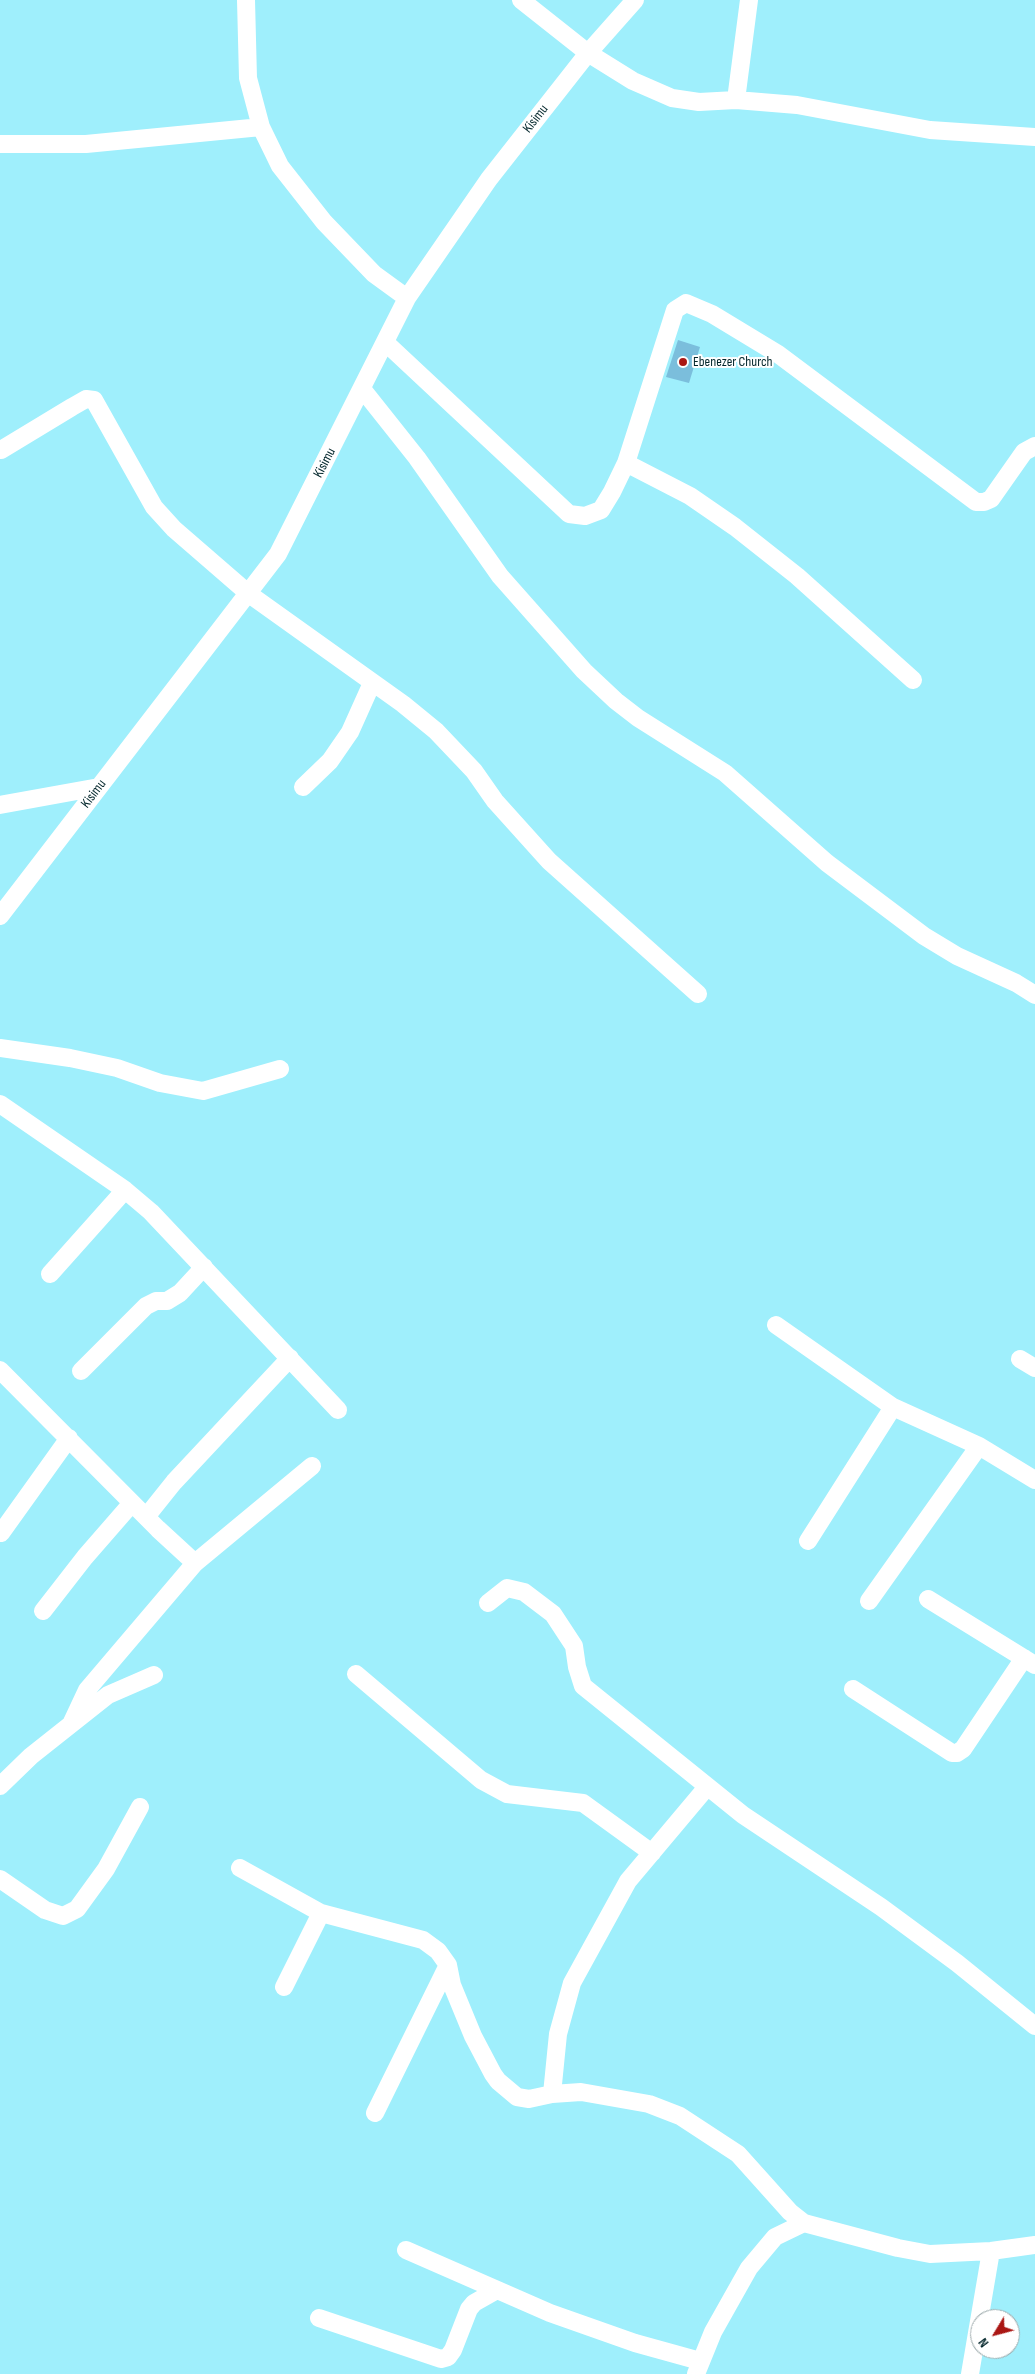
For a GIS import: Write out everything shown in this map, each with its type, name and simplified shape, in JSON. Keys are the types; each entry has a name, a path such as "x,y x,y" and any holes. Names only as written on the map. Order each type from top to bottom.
{"street":[{"path":"246,0 248,78 261,127 280,166 324,222 374,274 407,298"},
{"path":"521,0 588,52 633,81 672,98 699,102 736,100 797,105 930,130 1035,137"},
{"name":"Kisimu","path":"0,916 278,554 363,390 407,298 489,179 588,52 635,0"},
{"path":"736,100 749,0"},
{"path":"0,144 86,144 261,127"},
{"path":"386,343 569,514 585,516 602,510 626,463 675,310 686,303 712,314 778,354 976,502 984,502 991,499 1024,452 1035,446"},
{"path":"363,390 418,458 500,576 584,671 616,701 638,718 725,773 827,863 924,936 957,956 1016,983 1035,995"},
{"path":"1,450 72,407 91,398 98,406 154,508 174,529 249,594 403,704 442,737 474,771 496,801 549,861 698,994"},
{"path":"626,463 690,496 735,527 796,576 912,680"},
{"path":"303,787 330,761 350,732 372,683"},
{"path":"0,805 99,787"},
{"path":"0,1048 70,1058 117,1068 160,1083 203,1091 280,1068"},
{"path":"0,1104 125,1190 151,1212 338,1410"},
{"path":"50,1274 125,1190"},
{"path":"81,1371 146,1306 156,1301 167,1301 180,1293 204,1267"},
{"path":"776,1325 893,1407 978,1446 1035,1480"},
{"path":"146,1517 174,1482 290,1358"},
{"path":"1020,1359 1035,1368"},
{"path":"1,1374 195,1563"},
{"path":"808,1541 893,1407"},
{"path":"1,1534 68,1438"},
{"path":"869,1601 978,1446"},
{"path":"72,1722 87,1690 195,1563 312,1466"},
{"path":"43,1611 85,1556 132,1503"},
{"path":"488,1603 507,1588 524,1592 553,1614 574,1646 577,1667 583,1686 744,1815 882,1907 957,1963 1035,2026"},
{"path":"853,1689 952,1752 957,1753 963,1749 1029,1661 928,1598"},
{"path":"356,1674 481,1780 506,1794 583,1803 652,1853"},
{"path":"0,1786 31,1756 108,1695 154,1675"},
{"path":"552,2094 558,2034 572,1982 628,1881 707,1787"},
{"path":"0,1878 45,1910 63,1916 77,1909 106,1869 140,1807"},
{"path":"240,1868 321,1913 423,1940 438,1951 448,1965 452,1985 473,2036 498,2081 517,2097 529,2100 552,2094 581,2092 649,2104 680,2116 738,2154 790,2212 804,2223 898,2248 930,2254 991,2251 1035,2245"},
{"path":"284,1987 321,1913"},
{"path":"375,2113 448,1965"},
{"path":"406,2250 550,2313 698,2367 713,2332 748,2268 775,2237 804,2223"},
{"path":"970,2374 991,2251"},
{"path":"319,2318 441,2359 448,2357 453,2350 469,2309 474,2303 497,2290"}],"building":[{"name":"Ebenezer Church","path":"678,340 700,347 689,383 666,377"}],"place":[{"name":"Ebenezer Church","path":"683,362"}]}
